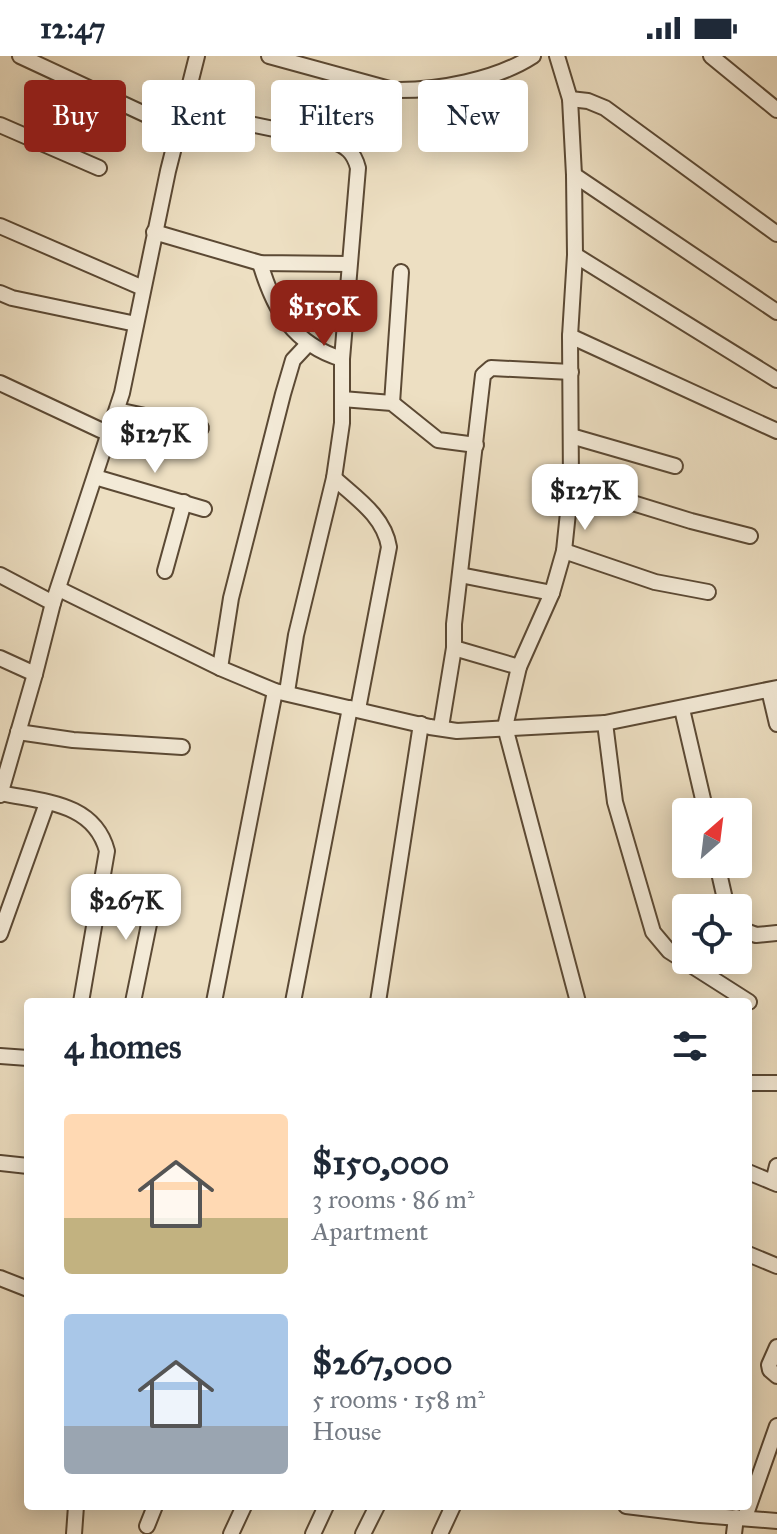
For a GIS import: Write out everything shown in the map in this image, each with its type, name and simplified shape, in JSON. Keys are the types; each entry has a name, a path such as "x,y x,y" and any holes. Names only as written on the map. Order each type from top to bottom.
{"street":[{"path":"20,56 142,113"},
{"path":"190,80 197,56"},
{"path":"269,56 393,90 410,90 453,85 509,68 533,56"},
{"path":"557,56 570,99 574,175 575,255 570,336 571,484 564,551 552,593 519,667 505,727 577,998"},
{"path":"711,56 777,110"},
{"path":"570,99 588,101 605,108 777,234"},
{"path":"0,125 99,168"},
{"path":"215,998 281,692 334,478 342,423 342,359 359,178 355,157 349,149 332,141 255,125"},
{"path":"82,998 107,851 103,838 88,818 76,811 0,794 56,596 117,410 174,152"},
{"path":"574,175 777,312"},
{"path":"0,226 143,288"},
{"path":"154,232 260,263 349,264"},
{"path":"575,255 777,380"},
{"path":"260,263 270,298 293,329 324,354 342,359"},
{"path":"392,403 401,272"},
{"path":"0,293 136,324"},
{"path":"570,336 777,431"},
{"path":"220,668 231,598 283,394 293,360 308,344"},
{"path":"441,727 454,648 485,371 491,368 571,372"},
{"path":"0,383 109,434"},
{"path":"342,399 392,403 438,440 476,445"},
{"path":"117,410 201,428"},
{"path":"571,436 675,466"},
{"path":"95,477 204,509"},
{"path":"294,998 389,547 378,519 334,478"},
{"path":"571,484 750,536"},
{"path":"165,571 184,502"},
{"path":"564,551 655,582 708,592"},
{"path":"0,575 281,692 457,731 605,723 773,689 777,724"},
{"path":"460,575 552,593"},
{"path":"454,648 519,667"},
{"path":"0,658 35,674"},
{"path":"682,709 703,798"},
{"path":"605,723 615,802 653,932 669,951 743,998"},
{"path":"379,998 421,724"},
{"path":"18,732 73,740 182,747"},
{"path":"0,934 47,803"},
{"path":"134,998 156,890"},
{"path":"752,933 777,933"},
{"path":"0,1056 24,1058"},
{"path":"752,1083 777,1083"},
{"path":"0,1163 24,1166"},
{"path":"752,1174 775,1183 777,1166"},
{"path":"752,1256 777,1266"},
{"path":"0,1278 24,1287"},
{"path":"777,1347 769,1365 777,1376"},
{"path":"752,1492 774,1443 777,1426"},
{"path":"74,1534 76,1510"},
{"path":"147,1526 153,1510"},
{"path":"231,1534 242,1510"},
{"path":"313,1534 324,1510"},
{"path":"363,1534 375,1510"},
{"path":"440,1534 451,1510"},
{"path":"668,1510 777,1521"},
{"path":"734,1534 744,1510"}]}
